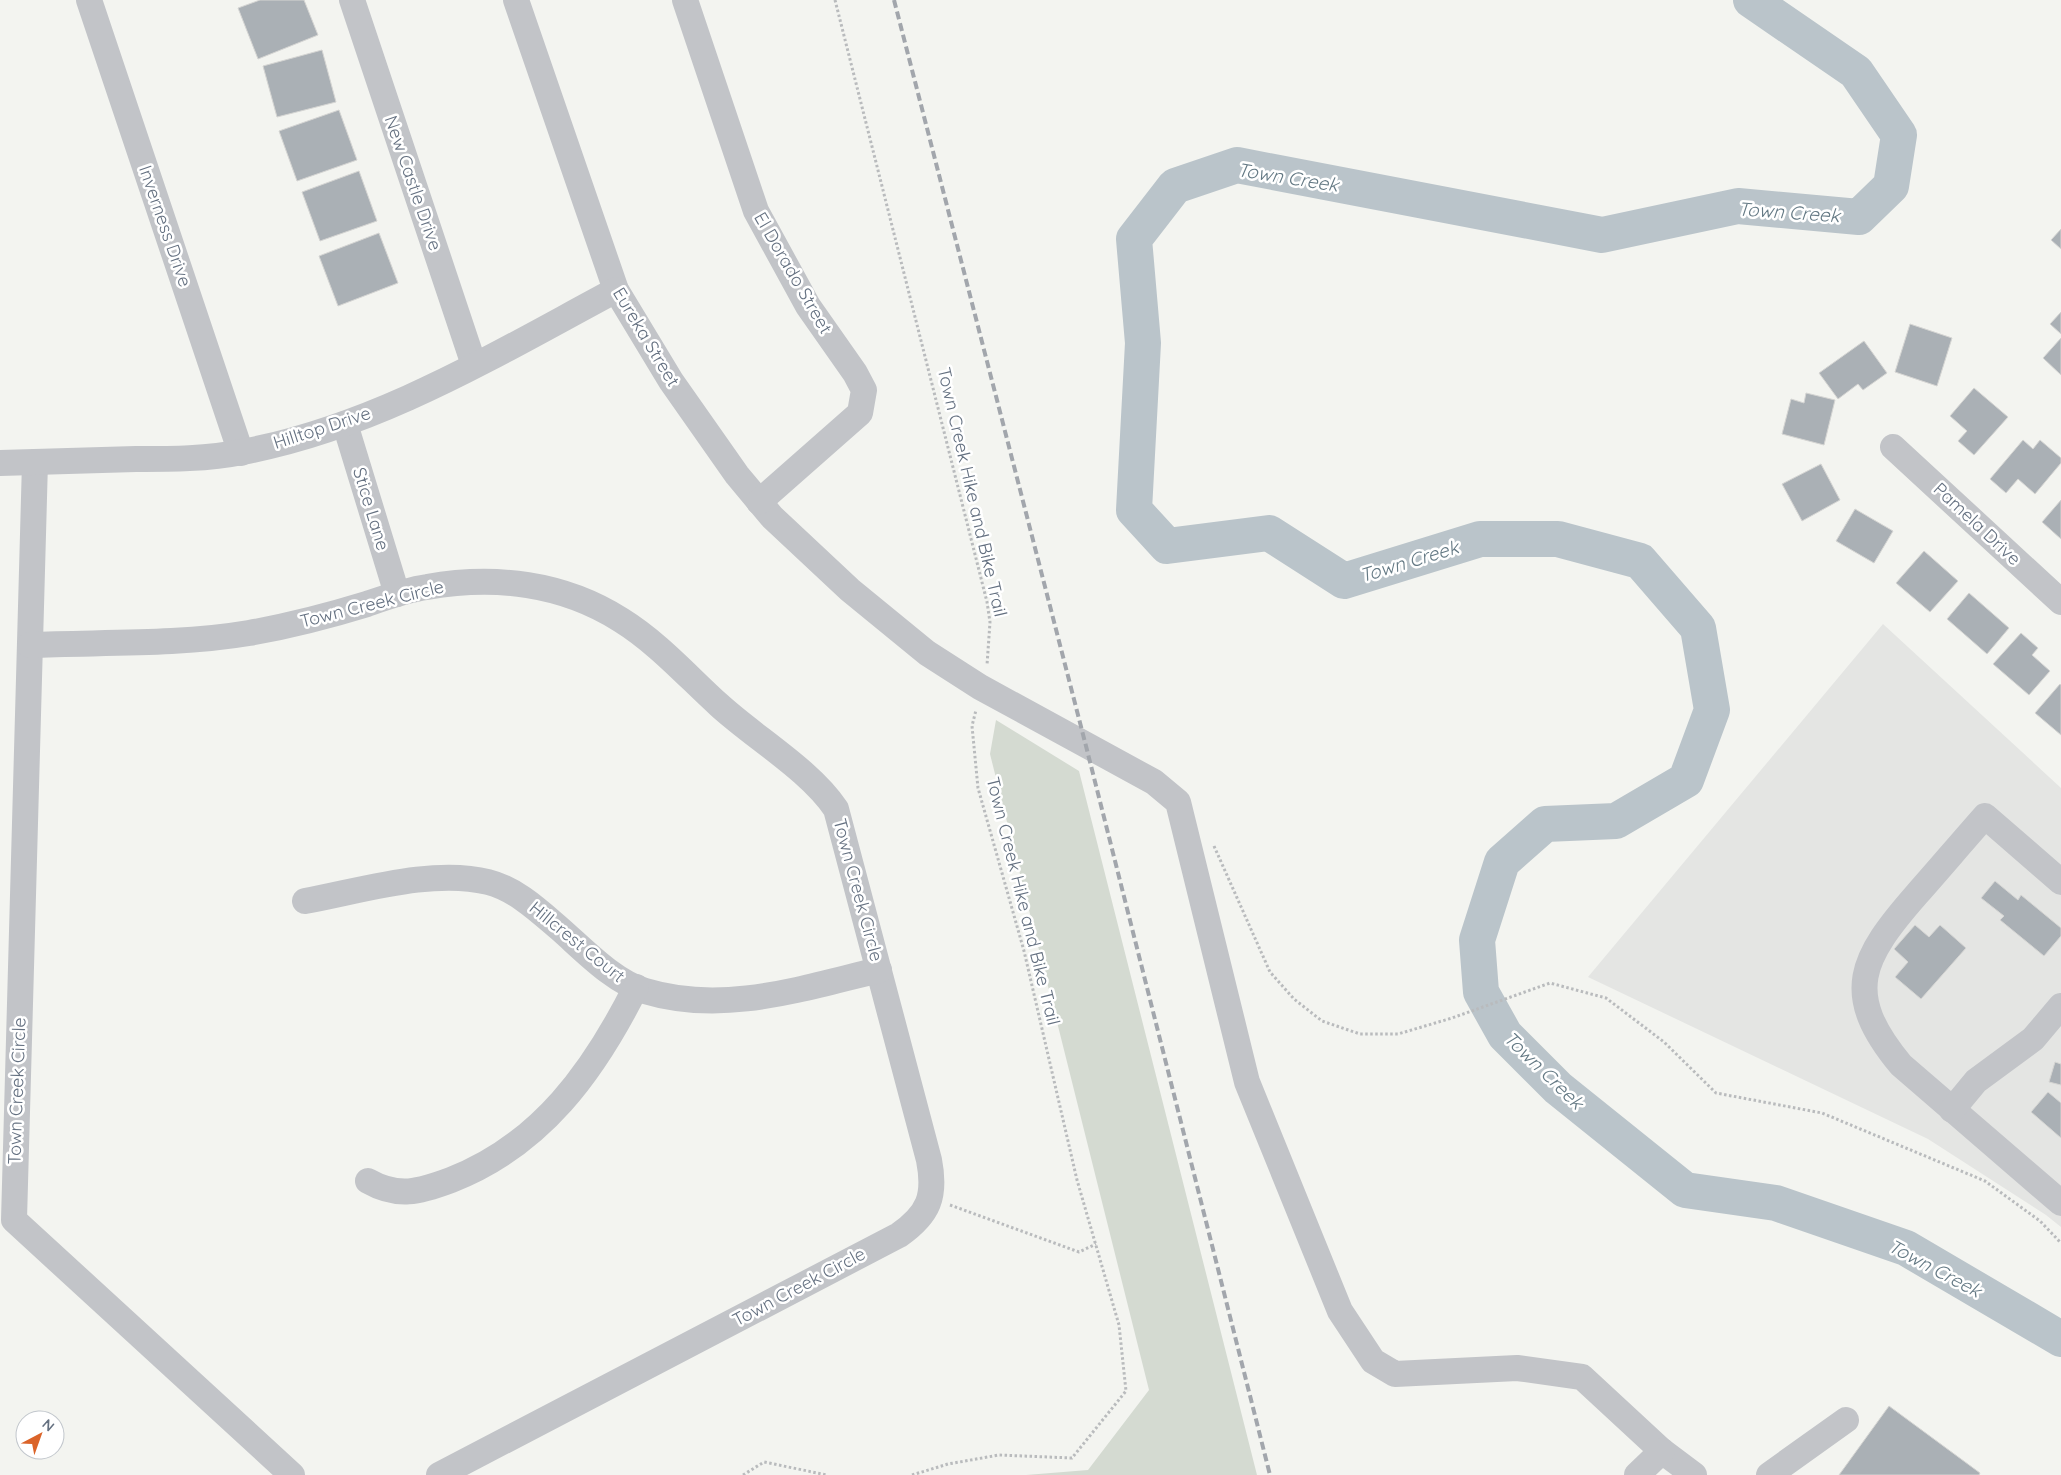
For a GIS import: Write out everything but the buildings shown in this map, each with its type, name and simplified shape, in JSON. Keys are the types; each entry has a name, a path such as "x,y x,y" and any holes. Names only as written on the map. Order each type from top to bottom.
{"street":[{"name":"Inverness Drive","path":"89,0 241,453"},
{"name":"New Castle Drive","path":"352,0 474,365"},
{"name":"Eureka Street","path":"516,0 616,290 671,380 737,475 759,502 779,524 878,613 927,653 980,687 1154,782 1178,802 1247,1082 1340,1310 1373,1361 1395,1374 1517,1368 1582,1377 1662,1451 1694,1475"},
{"name":"El Dorado Street","path":"685,0 756,211 808,306 855,373 864,390 860,413 759,502"},
{"name":"Hilltop Drive","path":"0,463 182,458 241,453 295,439 345,424 422,393 616,290"},
{"name":"Stice Lane","path":"345,424 397,594"},
{"name":"Pamela Drive","path":"1893,447 2061,602"},
{"name":"Town Creek Circle","path":"35,462 14,1220 292,1475"},
{"name":"Town Creek Circle","path":"30,645 161,641 247,633 326,615 397,594 458,582 526,583 557,590 588,602 621,620 649,640 720,706 803,774 829,798 836,809 842,826 932,1176 931,1198 923,1214 899,1234 439,1475"},
{"path":"2061,882 1985,816 1886,930 1874,949 1866,970 1866,996 1870,1020 1884,1045 1901,1065 2061,1203"},
{"name":"Hillcrest Court","path":"305,901 410,881 467,879 489,882 513,892 607,970 644,991 688,1000 728,1001 762,997 879,970"},
{"path":"368,1181 388,1191 415,1191 470,1173 519,1144 541,1125 583,1078 610,1037 636,987"},
{"path":"1952,1110 1976,1081 2033,1039 2061,1006"},
{"path":"1769,1475 1846,1420"},
{"path":"1637,1475 1662,1451"}],"path":[{"name":"Town Creek Hike and Bike Trail","path":"835,0 987,602 990,622 988,664 980,687 972,726 978,788 1024,951 1077,1180 1119,1325 1126,1391 1072,1458 999,1455 948,1464 912,1475"},
{"path":"1214,845 1270,972 1294,999 1322,1021 1360,1034 1398,1034 1452,1018 1550,983 1606,998 1664,1042 1716,1092 1822,1113 1985,1181 2040,1221 2061,1244"},
{"path":"931,1198 1079,1252 1096,1244"},
{"path":"743,1475 764,1462 827,1475"}],"shaded area":[{"path":"1883,624 2061,788 2061,1227 2046,1215 1928,1139 1588,977"},
{"path":"996,720 1079,771 1257,1475 1026,1475 1088,1470 1149,1390 990,754"}],"waterway":[{"name":"Town Creek","path":"1751,0 1856,72 1899,135 1891,186 1859,217 1738,206 1602,235 1237,165 1175,186 1134,239 1143,343 1134,510 1167,546 1269,533 1344,581 1480,539 1558,539 1640,561 1698,628 1712,710 1686,780 1616,821 1545,824 1502,862 1477,940 1481,992 1505,1035 1558,1088 1685,1190 1776,1203 1906,1248 2061,1339"}],"railway":[{"path":"894,0 1086,746 1270,1475"}]}
